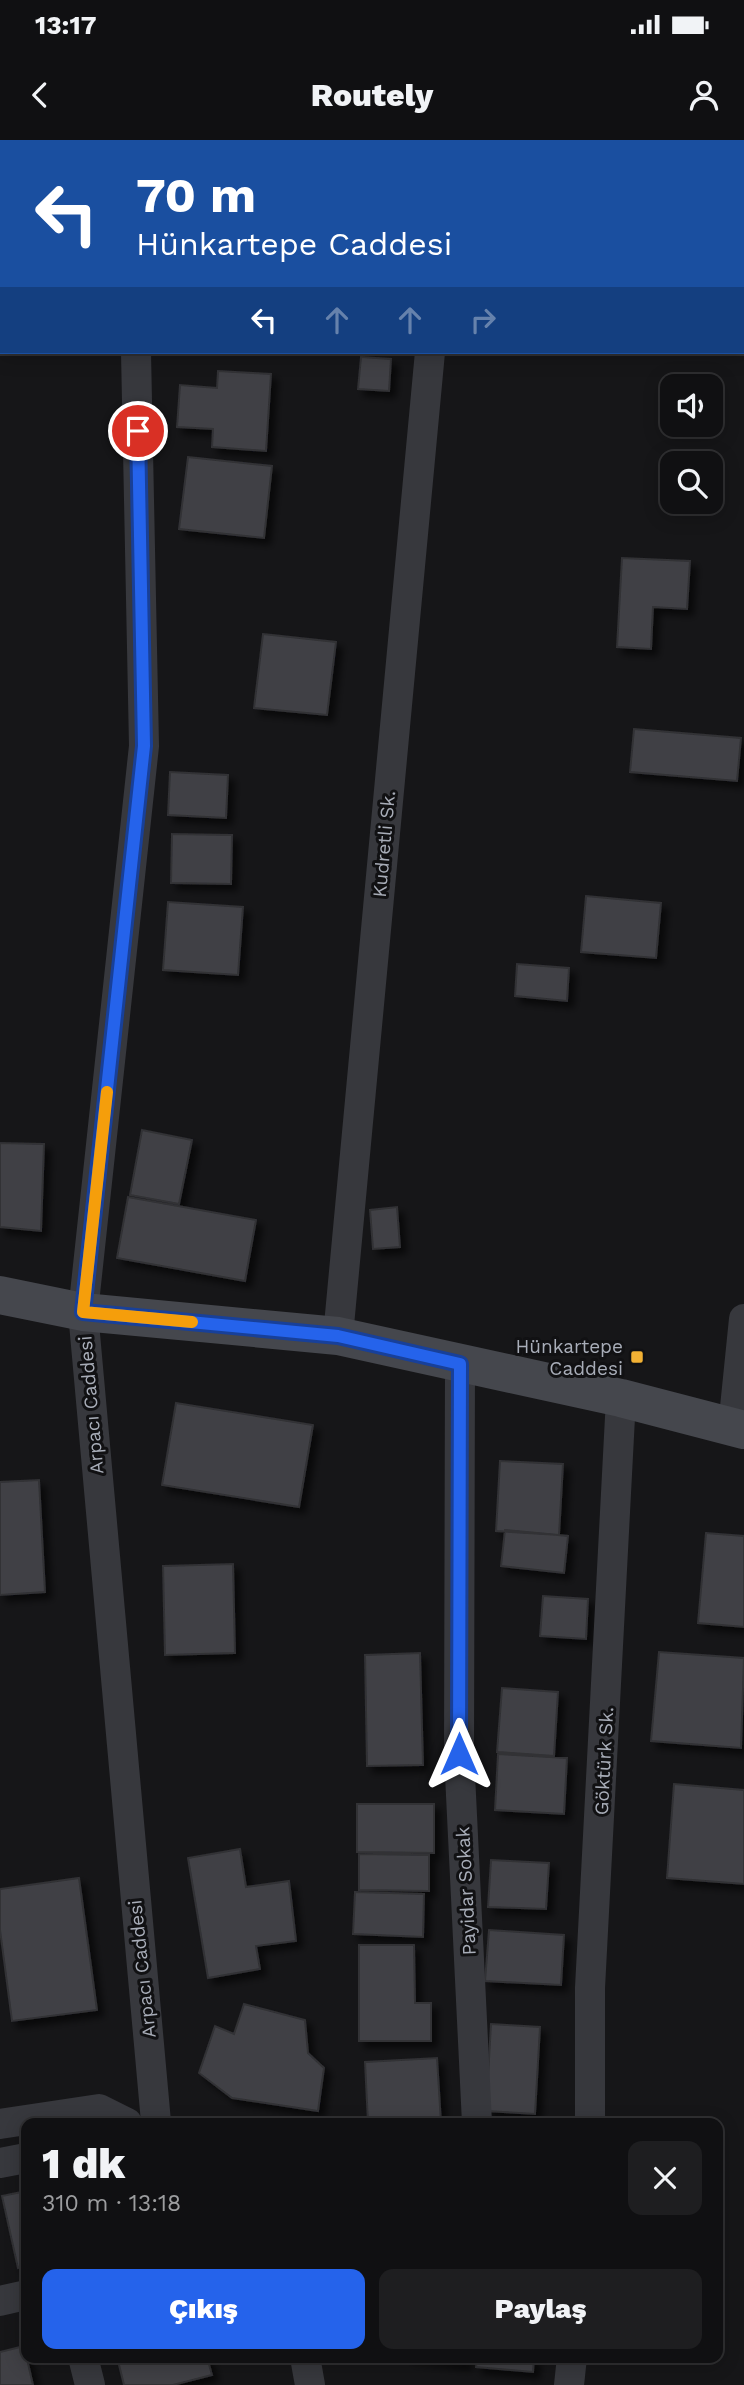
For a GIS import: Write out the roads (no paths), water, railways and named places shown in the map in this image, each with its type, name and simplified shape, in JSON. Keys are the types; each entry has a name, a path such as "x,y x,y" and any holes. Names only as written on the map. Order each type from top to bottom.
{"main road":[{"path":"0,1294 83,1312 338,1336 621,1398 739,1429"}],"street":[{"name":"Arpacı Caddesi","path":"136,354 144,746 83,1312 156,2118"},
{"name":"Kudretli Sk.","path":"338,1336 430,354"},
{"path":"739,1429 744,1319"},
{"name":"Payidar Sokak","path":"460,1364 459,1754 477,2118"},
{"name":"Göktürk Sk.","path":"590,2118 590,1988 621,1398"},
{"path":"40,2118 99,2109 117,2118"},
{"path":"0,2124 21,2121"},
{"path":"0,2163 21,2159"},
{"path":"0,2301 21,2296"},
{"path":"84,2363 90,2385"},
{"path":"306,2363 310,2385"},
{"path":"569,2385 571,2363"}],"place":[{"name":"Hünkartepe Caddesi","path":"637,1357"}]}
